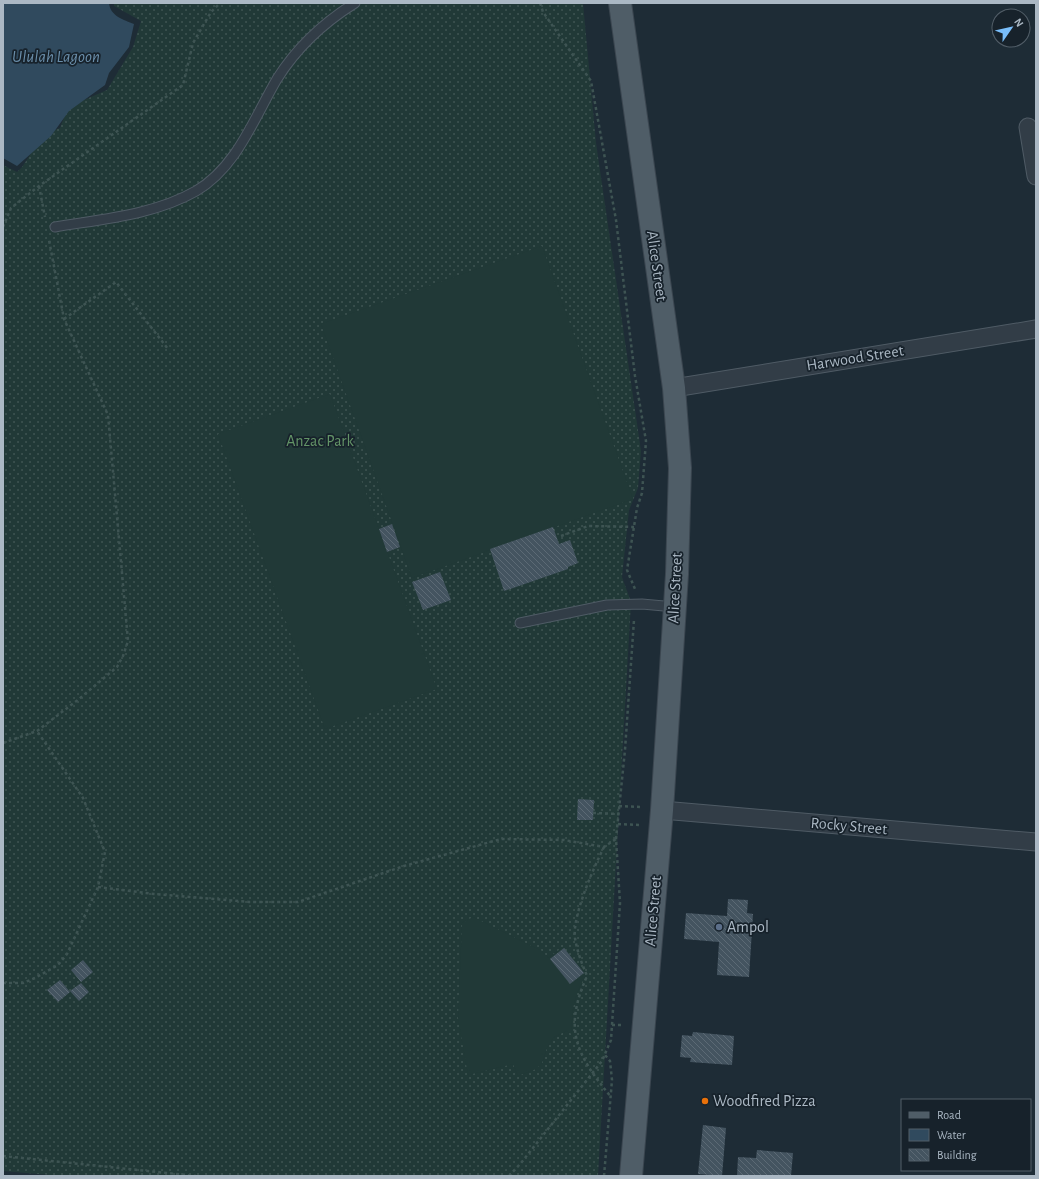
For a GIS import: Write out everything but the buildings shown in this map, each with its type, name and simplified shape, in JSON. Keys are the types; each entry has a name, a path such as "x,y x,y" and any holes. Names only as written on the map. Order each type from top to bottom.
{"main road":[{"name":"Alice Street","path":"620,3 674,388 680,468 675,607 662,810 631,1176"}],"street":[{"path":"1028,127 1036,176"},
{"name":"Harwood Street","path":"674,388 1036,329"},
{"name":"Rocky Street","path":"662,810 1036,842"}],"lane":[{"path":"55,227 138,213 176,201 197,190 216,175 239,148 278,78 298,51 315,32 354,3"},
{"path":"520,623 607,605 642,604 675,607"}],"path":[{"path":"3,228 11,208 39,186 183,85 194,42 211,12 220,3"},
{"path":"39,186 45,218"},
{"path":"3,742 37,731 117,667 123,656 128,641 108,415 64,319 48,233"},
{"path":"64,319 116,282 168,349"},
{"path":"561,536 588,526 634,527"},
{"path":"3,983 23,983 46,973 58,965 67,954 98,887 105,852 83,798 37,731"},
{"path":"620,806 640,807"},
{"path":"593,813 619,814"},
{"path":"618,824 639,825"},
{"path":"98,887 241,902 298,902 404,866 501,839 564,840 604,847"},
{"path":"611,1097 595,1078 583,1058 576,1038 576,1002 588,976 575,937 577,921 591,872 604,847 616,839"},
{"path":"604,1176 612,1071 610,1061 605,1055"},
{"path":"3,1156 196,1176"}],"green space":[{"name":"Anzac Park","path":"114,3 583,3 596,143 641,451 638,488 629,510 622,577 631,602 598,1176 61,1176 3,1171 3,165 17,172 44,134 60,128 68,107 107,90 133,47 141,21 114,6"},
{"path":"542,246 633,499 412,578 321,324"},
{"path":"330,394 437,689 325,729 218,434"},
{"path":"473,917 542,951 548,958 563,947 586,976 576,996 574,1004 572,1034 566,1031 553,1038 547,1048 542,1063 536,1069 518,1076 513,1064 468,1075 458,1018 462,923"}],"water":[{"name":"Ululah Lagoon","path":"3,3 109,3 115,14 134,24 129,47 109,73 105,85 69,111 51,136 17,166 3,158"}],"place":[{"name":"Ampol","path":"719,927"},
{"name":"Woodfired Pizza","path":"705,1101"}]}
